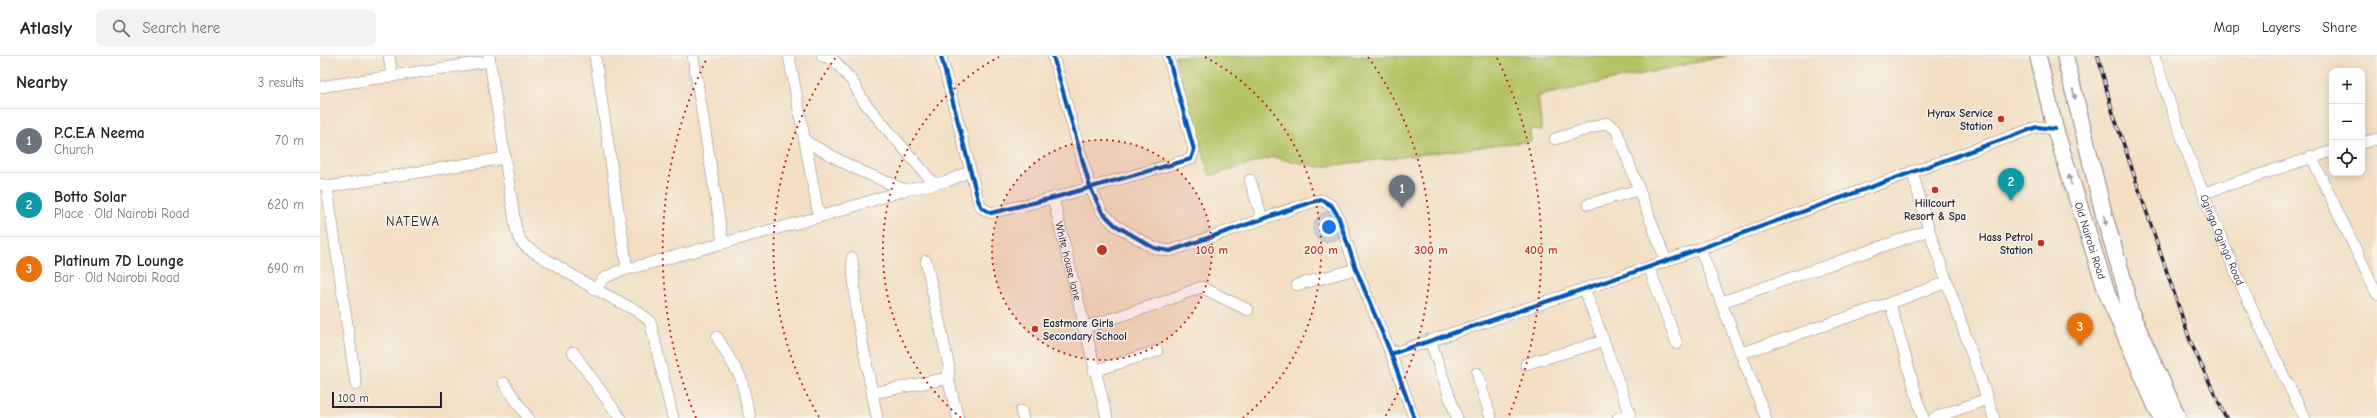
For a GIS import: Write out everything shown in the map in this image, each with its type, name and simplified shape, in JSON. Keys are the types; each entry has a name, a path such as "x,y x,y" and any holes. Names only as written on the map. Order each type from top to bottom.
{"highway":[{"name":"Old Nairobi Road","path":"2038,56 2055,129 2107,294 2137,346"},
{"name":"Old Nairobi Road","path":"2065,56 2104,214 2124,282 2137,346 2161,418"},
{"path":"2124,282 2140,311 2187,418"},
{"path":"2107,294 2112,324 2118,342 2150,418"},
{"path":"2137,346 2178,418"}],"street":[{"path":"389,56 392,76"},
{"path":"595,56 627,269"},
{"path":"693,56 723,243"},
{"path":"789,56 819,217"},
{"path":"822,56 833,59 852,81 864,102 934,184"},
{"path":"941,56 978,200 982,208 991,213 1053,198 1191,158 1194,150 1168,56"},
{"path":"1052,56 1090,187 1108,220 1161,251 1170,251 1262,218 1322,200 1332,206 1338,216 1356,269 1391,354 1414,418"},
{"name":"Oginga Oginga Road","path":"2154,56 2171,110 2204,193 2273,358 2305,418"},
{"path":"320,86 392,76 489,58 520,240 526,248 595,289 637,311 650,321 673,418"},
{"path":"1555,139 1599,124 1612,125 1619,136 1638,190 1666,261"},
{"path":"1391,354 1585,290 2037,127 2055,129"},
{"path":"2365,142 2377,139"},
{"path":"805,141 854,168 905,190"},
{"path":"2204,193 2311,156 2329,152"},
{"path":"2311,156 2377,294"},
{"path":"356,385 324,186 505,158"},
{"path":"595,289 604,278 627,269 819,217 905,190 934,184 970,171"},
{"path":"1912,171 1929,230 1994,418"},
{"path":"1250,180 1262,218"},
{"path":"1589,204 1638,190"},
{"name":"White house lane","path":"1053,198 1083,328 1107,418"},
{"path":"1722,302 1929,230"},
{"path":"1700,248 1766,418"},
{"path":"852,258 857,314 877,418"},
{"path":"926,261 949,367 948,378 958,418"},
{"path":"1649,267 1677,344"},
{"path":"1297,285 1356,269"},
{"path":"1742,353 1947,282"},
{"path":"1083,328 1163,302 1201,287 1248,310"},
{"path":"1585,290 1630,414 1618,418"},
{"path":"1890,303 1923,418"},
{"path":"717,337 741,378 750,418"},
{"path":"1430,340 1457,418"},
{"path":"1526,364 1604,341"},
{"path":"1094,371 1157,351"},
{"path":"573,352 620,418"},
{"path":"1477,373 1491,418"},
{"path":"873,393 948,378"},
{"path":"504,383 528,418"},
{"path":"1934,418 1987,399"}],"green space":[{"path":"1175,56 1726,56 1538,96 1542,131 1530,129 1531,141 1319,167 1273,157 1210,176"}],"waterway":[{"path":"1409,342 1429,334"},
{"path":"1391,345 1401,345"}],"railway":[{"path":"2098,56 2112,110 2191,343 2226,418"}],"cycle path":[{"path":"941,56 978,200 982,208 991,213 1053,198 1191,159 1194,150 1168,56"},
{"path":"1053,56 1090,187 1102,212 1115,225 1154,248 1170,251 1312,202 1322,200 1332,206 1338,216 1356,269 1391,354 1414,418"},
{"path":"1391,354 1649,267 2037,127 2055,129"}],"place":[{"name":"Hyrax Service Station","path":"2001,119"},
{"name":"Hillcourt Resort & Spa","path":"1935,190"},
{"name":"Botto Solar","path":"2011,201"},
{"name":"P.C.E.A Neema","path":"1402,208"},
{"name":"Hass Petrol Station","path":"2041,243"},
{"name":"Eastmore Girls Secondary School","path":"1035,329"},
{"name":"Platinum 7D Lounge","path":"2080,346"}],"district":[{"name":"NATEWA","path":"413,221"}]}
